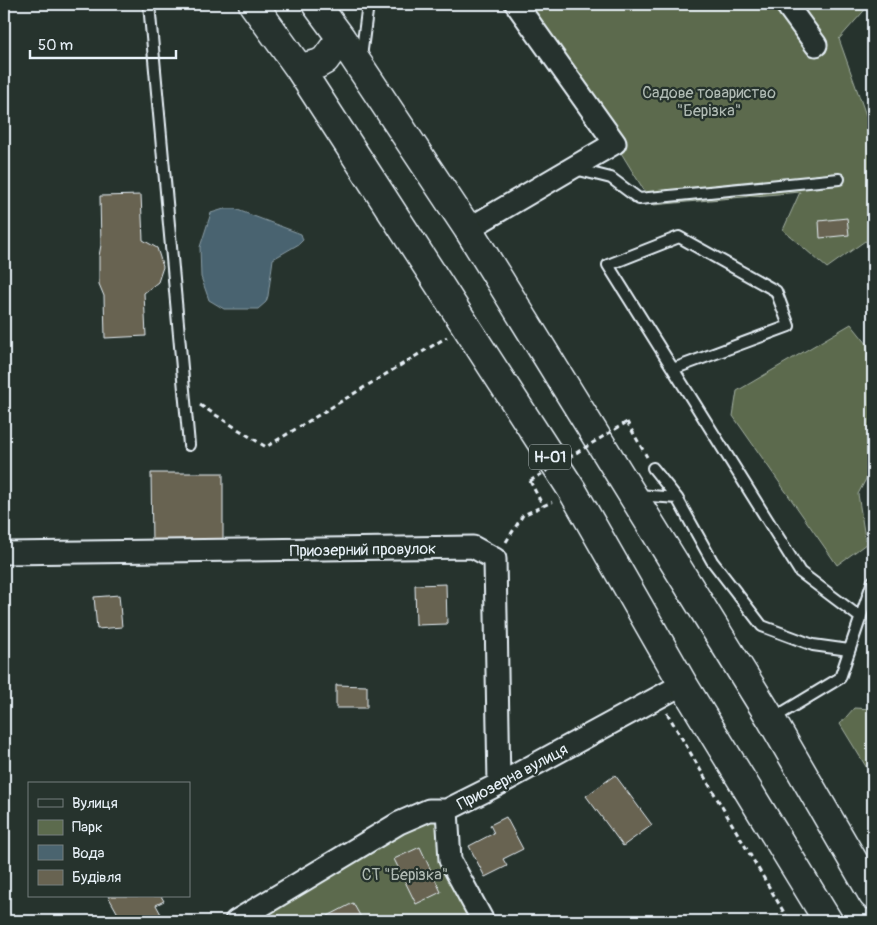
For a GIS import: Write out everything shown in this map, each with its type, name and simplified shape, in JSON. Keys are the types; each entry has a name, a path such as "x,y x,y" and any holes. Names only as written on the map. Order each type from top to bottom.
{"main road":[{"name":"Н-01","path":"253,4 299,68 572,490 683,684 828,921"},
{"path":"316,4 468,229 771,719 873,895"},
{"path":"299,68 318,64 325,60 340,38"}],"street":[{"path":"468,229 615,143 516,4"},
{"path":"796,7 816,45"},
{"name":"Приозерний провулок","path":"4,553 473,547 495,559"},
{"path":"495,559 499,784"},
{"name":"Приозерна вулиця","path":"236,921 399,823 429,810 448,810 683,684"},
{"path":"448,810 450,860 478,920"}],"lane":[{"path":"149,4 189,444"},
{"path":"360,67 368,4"},
{"path":"572,168 611,178 639,199 839,179"},
{"path":"673,369 789,326 776,291 679,237 608,265 673,369 800,572 860,618"},
{"path":"653,468 677,498 712,561 762,626 813,645 849,650"},
{"path":"632,494 677,498"},
{"path":"771,719 840,678 873,581"}],"path":[{"path":"184,395 266,447 466,326"},
{"path":"543,506 530,481 627,422 653,468"},
{"path":"495,559 523,515 572,490"},
{"path":"658,698 789,921"}],"green space":[{"name":"Садове товариство \"Берізка\"","path":"516,4 870,4 839,39 873,135 873,246 865,241 827,268 783,230 800,192 653,205 615,143"},
{"path":"851,324 867,344 873,408 873,466 858,494 866,544 837,565 733,416 737,391"},
{"path":"854,708 873,709 873,778 840,724"},
{"name":"СТ \"Берізка\"","path":"447,810 450,860 483,921 233,921 399,823"}],"water":[{"path":"224,209 235,209 301,234 303,240 299,244 273,259 268,296 266,302 258,309 224,309 209,300 201,277 200,247 211,213"}],"building":[{"path":"141,195 143,240 157,248 163,267 158,282 144,293 146,336 105,338 104,296 99,284 101,245 100,196"},
{"path":"847,218 849,235 820,238 819,221"},
{"path":"151,473 223,473 223,542 152,543"},
{"path":"446,584 447,624 416,625 415,585"},
{"path":"119,595 122,627 97,629 94,597"},
{"path":"336,685 367,686 367,708 336,708"},
{"path":"615,775 652,825 623,846 586,796"},
{"path":"506,817 523,849 503,859 507,866 485,877 469,846 494,833 490,825"},
{"path":"420,847 441,892 416,904 394,859"},
{"path":"109,898 162,898 164,901 156,905 162,916 153,921 137,921 135,918 130,921 122,921"},
{"path":"353,903 363,921 331,921 328,916"}]}
